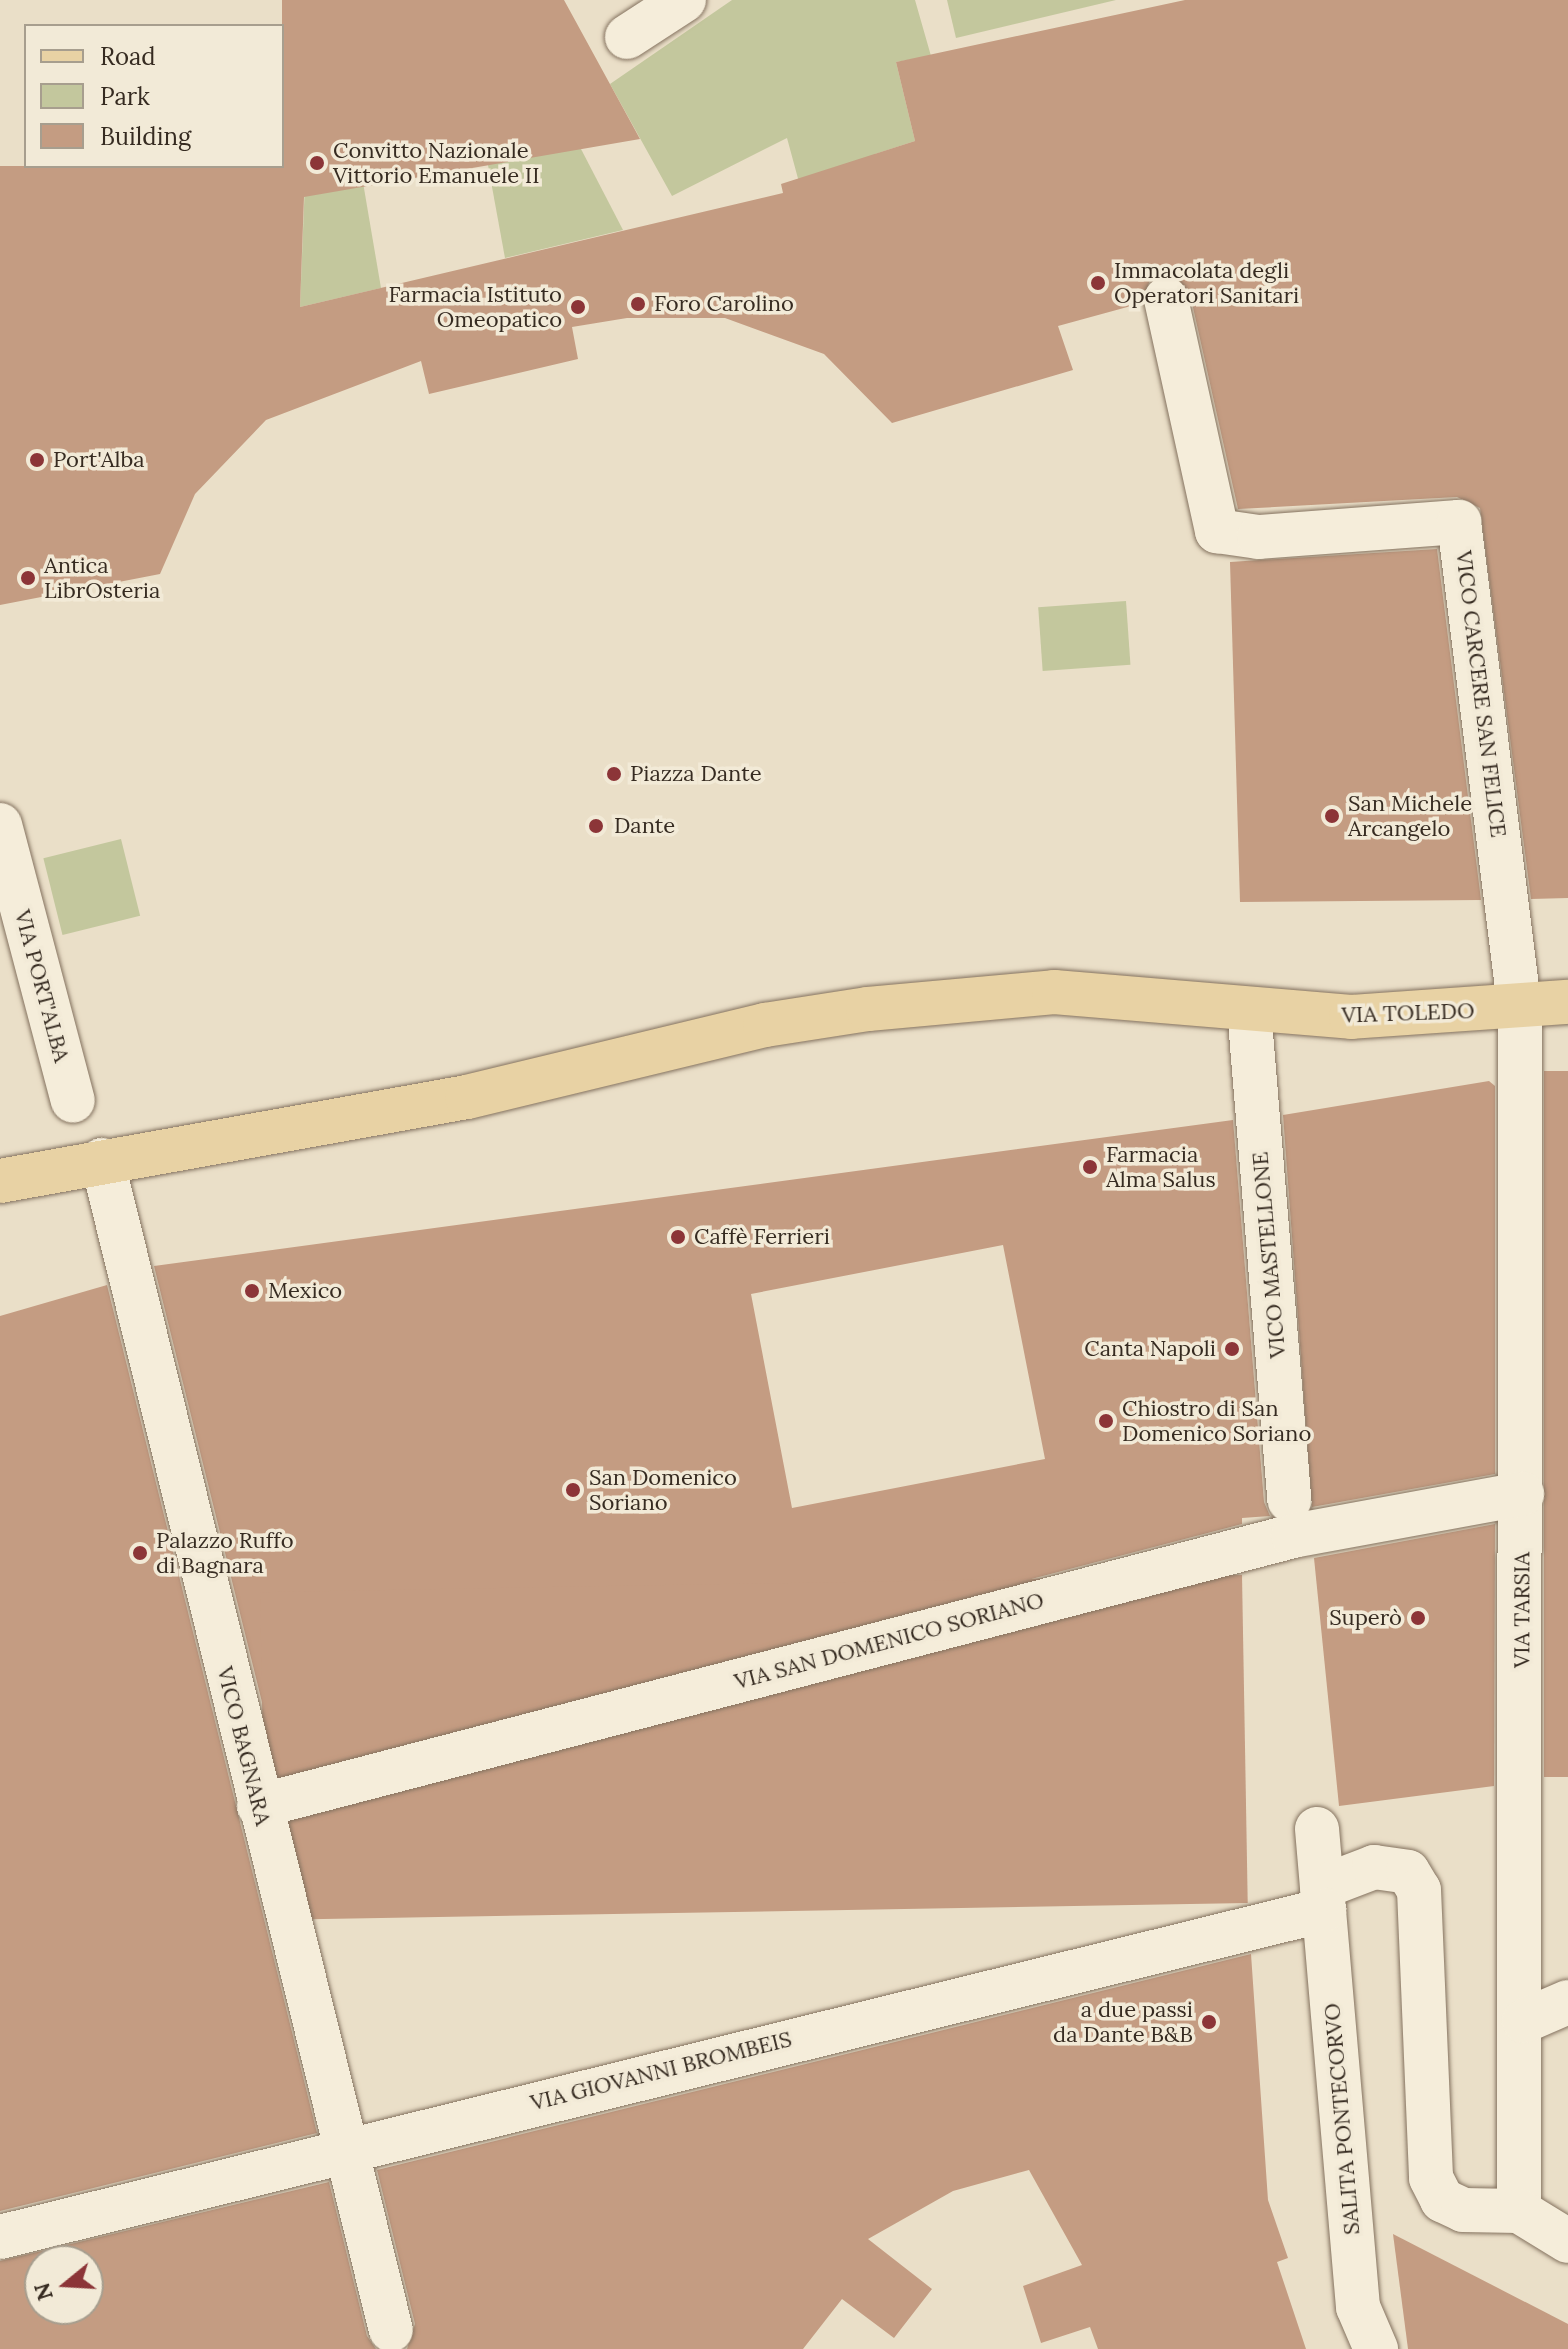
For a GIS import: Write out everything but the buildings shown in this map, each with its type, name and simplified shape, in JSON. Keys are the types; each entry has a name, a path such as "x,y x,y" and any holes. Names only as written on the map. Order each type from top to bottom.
{"main road":[{"path":"0,1181 102,1160 467,1097 765,1025 868,1009 1054,992 1249,1009"},
{"name":"VIA TOLEDO","path":"1249,1009 1351,1017 1520,1009 1568,1002"}],"street":[{"path":"627,37 684,0"},
{"name":"VICO CARCERE SAN FELICE","path":"1166,299 1217,531 1259,537 1459,522 1520,1009"},
{"name":"VIA PORT'ALBA","path":"0,825 73,1101"},
{"name":"VICO MASTELLONE","path":"1249,1009 1289,1500"},
{"name":"VIA TARSIA","path":"1519,2211 1524,2021 1520,1009"},
{"name":"VICO BAGNARA","path":"102,1160 344,2151 391,2330"},
{"name":"VIA SAN DOMENICO SORIANO","path":"259,1806 1293,1536 1522,1494"},
{"path":"1317,1829 1323,1898 1374,1867 1408,1872 1419,1890 1431,2178 1442,2200 1463,2210 1519,2211 1568,2241"},
{"name":"VIA GIOVANNI BROMBEIS","path":"0,2237 1323,1898"},
{"name":"SALITA PONTECORVO","path":"1323,1898 1358,2307 1376,2349"},
{"path":"1524,2021 1568,2002"}],"green space":[{"path":"732,0 915,0 931,56 896,62 915,141 875,154 885,189 806,208 787,138 672,196 610,84"},
{"path":"947,0 1116,0 956,38"},
{"path":"553,95 623,230 505,258 488,165"},
{"path":"359,159 381,288 300,307 305,182"},
{"path":"1126,601 1130,665 1043,671 1038,607"},
{"path":"121,839 140,916 62,935 43,858"}],"place":[{"name":"Convitto Nazionale Vittorio Emanuele II","path":"317,163"},
{"name":"Immacolata degli Operatori Sanitari","path":"1098,283"},
{"name":"Foro Carolino","path":"638,304"},
{"name":"Farmacia Istituto Omeopatico","path":"578,307"},
{"name":"Port'Alba","path":"37,460"},
{"name":"Antica LibrOsteria","path":"28,578"},
{"name":"Piazza Dante","path":"614,774"},
{"name":"San Michele Arcangelo","path":"1332,816"},
{"name":"Dante","path":"596,826"},
{"name":"Farmacia Alma Salus","path":"1090,1167"},
{"name":"Caffè Ferrieri","path":"678,1237"},
{"name":"Mexico","path":"252,1291"},
{"name":"Canta Napoli","path":"1232,1349"},
{"name":"Chiostro di San Domenico Soriano","path":"1106,1421"},
{"name":"San Domenico Soriano","path":"573,1490"},
{"name":"Palazzo Ruffo di Bagnara","path":"140,1553"},
{"name":"Superò","path":"1418,1618"},
{"name":"a due passi da Dante B&B","path":"1209,2022"}]}
